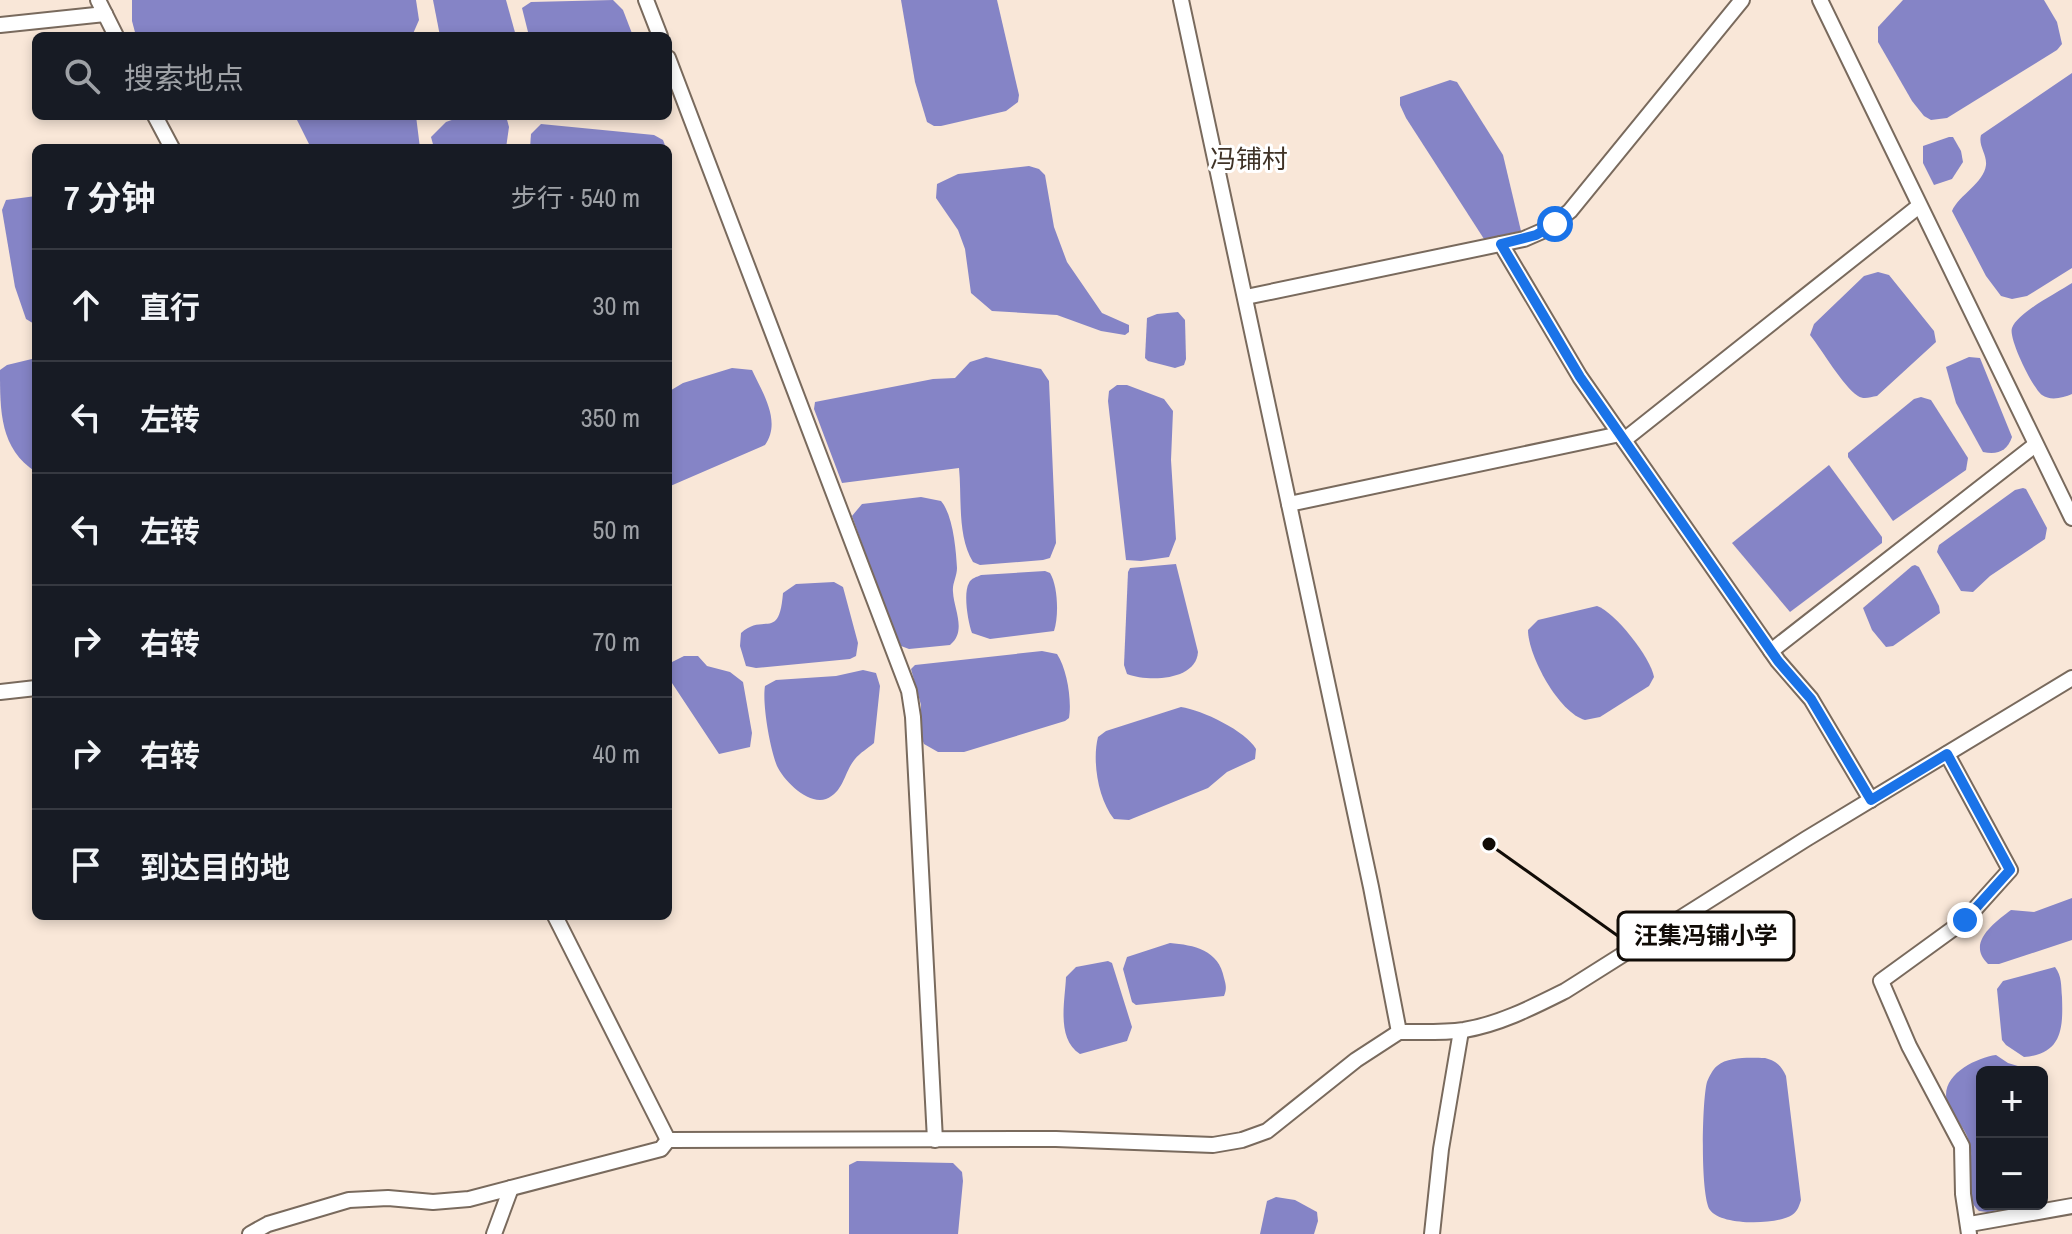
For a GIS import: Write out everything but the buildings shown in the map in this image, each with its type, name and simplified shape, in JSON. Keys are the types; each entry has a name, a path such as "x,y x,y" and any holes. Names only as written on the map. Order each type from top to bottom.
{"street":[{"path":"98,0 114,32"},
{"path":"646,0 658,32"},
{"path":"1181,0 1368,872 1399,1032"},
{"path":"1246,297 1501,244 1536,235 1555,224 1570,211 1742,0"},
{"path":"1820,0 2072,518"},
{"path":"0,25 105,14"},
{"path":"672,69 909,691 913,717 935,1140"},
{"path":"157,120 170,144"},
{"path":"1289,504 1622,437 1919,206"},
{"path":"1501,244 1580,377 1771,651 1811,699 1871,800"},
{"path":"1771,651 2035,445"},
{"path":"668,1140 1101,1139 1213,1145 1242,1140 1267,1131 1356,1060 1399,1032 1461,1031 1523,1012 1565,991 2072,678"},
{"path":"0,692 32,688"},
{"path":"1947,754 2010,870 1965,920 1881,981 1909,1046 1959,1137 1964,1155 1964,1211 1970,1229 2072,1206"},
{"path":"557,920 668,1140"},
{"path":"1432,1234 1441,1149 1461,1031"},
{"path":"250,1234 268,1224 349,1200 388,1198 433,1202 469,1199 661,1149 668,1140"},
{"path":"494,1234 511,1188"}],"water":[{"path":"132,0 416,0 419,20 414,32 135,32"},
{"path":"433,0 506,0 515,32 439,32"},
{"path":"613,0 623,10 631,32 528,32 522,8 531,2"},
{"path":"901,0 997,0 1018,102 1006,111 941,126 927,122 915,82"},
{"path":"1903,0 2044,0 2057,22 2062,44 1947,118 1931,120 1912,101 1878,42 1878,27"},
{"path":"2072,73 2072,268 2027,296 2012,299 2001,296 1986,276 1952,211 1984,171 1986,161 1981,135"},
{"path":"1450,80 1457,82 1503,155 1521,231 1484,239 1406,118 1400,97"},
{"path":"297,120 416,120 420,144 309,144"},
{"path":"507,120 507,144 433,144 431,137 446,122"},
{"path":"541,124 654,135 664,144 530,144 531,134"},
{"path":"1953,137 1961,151 1963,162 1952,179 1934,185 1923,163 1923,146"},
{"path":"1029,166 1045,175 1054,227 1067,262 1102,313 1129,325 1129,332 1125,335 1101,331 1057,315 992,311 971,293 965,249 958,230 936,198 937,184 958,174"},
{"path":"32,197 32,323 26,319 15,287 2,210 6,200"},
{"path":"1878,272 1889,275 1934,331 1936,342 1877,396 1863,398 1846,384 1810,335 1814,324 1864,276"},
{"path":"2072,283 2072,394 2049,398 2038,391 2027,374 2017,352 2012,328 2030,309"},
{"path":"1178,312 1185,320 1184,365 1175,368 1148,361 1145,358 1147,318"},
{"path":"986,357 1041,369 1049,381 1056,543 1050,558 980,565 973,562 962,529 959,468 842,483 814,409 815,402 933,379 955,378 970,362"},
{"path":"1969,357 1980,358 2012,437 2005,449 1997,452 1983,452 1956,403 1946,367"},
{"path":"32,359 32,469 15,452 4,428 0,370 7,365"},
{"path":"732,368 752,370 769,407 772,426 765,445 672,485 672,390 683,383"},
{"path":"1117,385 1127,385 1164,399 1173,411 1171,460 1176,539 1169,557 1126,560 1108,401 1109,391"},
{"path":"1921,397 1931,400 1968,458 1966,470 1893,521 1848,453 1914,399"},
{"path":"1829,465 1882,537 1882,543 1790,612 1732,543"},
{"path":"2023,488 2047,528 2045,539 1990,576 1973,592 1961,591 1937,552 1939,545 2015,490"},
{"path":"921,497 941,501 951,523 957,568 953,592 959,627 950,645 909,649 901,646 888,616 852,516 862,504"},
{"path":"1176,564 1198,652 1195,662 1189,669 1170,677 1147,678 1127,674 1124,665 1128,572 1130,568"},
{"path":"1915,565 1919,567 1940,613 1893,646 1886,647 1872,630 1863,608"},
{"path":"1045,571 1053,579 1056,593 1054,631 990,639 972,633 966,600 971,580 981,575"},
{"path":"834,582 843,587 858,643 856,656 756,668 746,666 740,646 741,633 749,627 774,622 781,608 783,593 796,584"},
{"path":"1597,606 1613,617 1631,637 1654,677 1649,686 1600,717 1585,720 1565,707 1547,682 1533,654 1528,630 1538,620"},
{"path":"1042,651 1057,654 1061,660 1068,685 1069,718 964,752 938,752 924,744 920,734 921,705 911,669 915,665"},
{"path":"684,656 698,656 707,666 730,672 743,682 752,733 750,747 719,754 672,683 672,662"},
{"path":"863,670 876,673 880,686 874,743 851,764 832,796 819,800 804,795 791,785 777,766 767,726 765,686 776,680 836,676"},
{"path":"1181,707 1211,717 1243,735 1256,749 1255,759 1227,772 1208,788 1129,820 1114,819 1108,811 1098,780 1098,737 1106,731"},
{"path":"2072,898 2072,940 1999,964 1988,964 1982,956 1981,941 1985,934 2011,910 2034,912"},
{"path":"1170,943 1188,945 1211,955 1221,969 1226,985 1224,996 1136,1005 1132,1002 1123,969 1127,957"},
{"path":"1108,961 1112,963 1132,1027 1127,1041 1080,1054 1072,1047 1065,1029 1066,977 1076,967"},
{"path":"2055,967 2062,997 2058,1037 2047,1051 2024,1057 2002,1040 1997,989 2003,981"},
{"path":"1996,1055 2018,1066 1976,1066 1976,1207 1969,1191 1970,1145 1946,1097 1947,1087 1959,1071"},
{"path":"1740,1058 1765,1058 1778,1064 1786,1076 1801,1200 1796,1212 1774,1221 1725,1219 1710,1210 1705,1187 1703,1127 1707,1082 1714,1069 1722,1063"},
{"path":"857,1161 953,1163 962,1172 963,1181 958,1234 849,1234 849,1165"},
{"path":"1276,1197 1295,1200 1317,1212 1314,1234 1260,1234 1267,1201"}],"place":[{"name":"汪集冯铺小学","path":"1489,844"}],"district":[{"name":"冯铺村","path":"1249,159"}],"route":[{"path":"1555,224 1536,235 1501,244 1580,377 1778,661 1811,699 1871,800 1947,754 2010,870 1965,920"}]}
